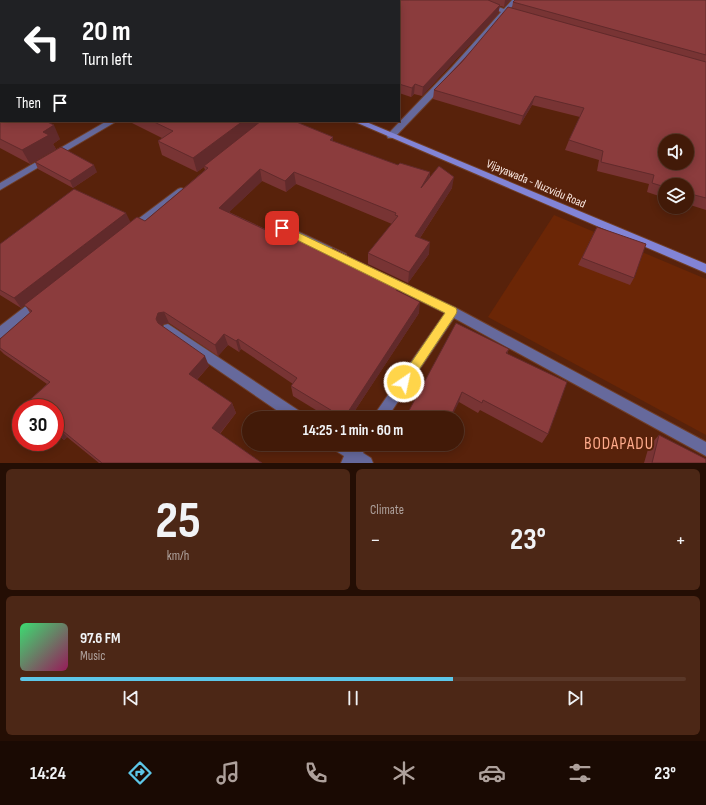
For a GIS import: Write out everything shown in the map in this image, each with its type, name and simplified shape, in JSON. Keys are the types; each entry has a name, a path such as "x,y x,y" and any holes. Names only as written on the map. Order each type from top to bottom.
{"street":[{"path":"473,0 505,12 527,18"},
{"path":"391,136 455,69 516,0"},
{"path":"0,187 111,122"},
{"name":"Vijayawada - Nuzvidu Road","path":"359,122 706,269"},
{"path":"123,237 191,184"},
{"path":"282,228 353,263"},
{"path":"381,277 452,311 706,448"},
{"path":"0,333 49,294"},
{"path":"384,411 452,311"},
{"path":"168,329 289,411"},
{"path":"354,454 366,463"}],"shaded area":[{"path":"554,215 706,279 706,435 488,317"}],"building":[{"path":"400,0 488,0 500,5 423,87 415,84 412,88 400,84"},
{"path":"515,0 706,0 706,55 513,2"},
{"path":"508,7 706,62 706,198 694,195 694,178 658,178 658,185 652,183 654,175 601,162 603,151 569,140 584,108 535,96 523,116 434,90 461,63"},
{"path":"0,122 47,122 54,125 43,132 49,135 22,150 0,139"},
{"path":"154,122 242,122 193,158 158,141 173,131"},
{"path":"260,122 296,122 333,137 330,140 398,165 400,163 430,172 421,188 439,166 454,177 415,236 430,242 409,272 368,253 398,216 395,215 396,213 294,172 285,181 260,169 219,208 270,232 275,227 328,252 332,248 402,282 396,290 420,302 349,411 332,411 291,386 297,378 238,339 236,341 224,334 215,345 164,312 158,313 156,319 158,323 205,356 189,374 232,403 212,428 242,449 242,451 245,451 262,463 102,463 64,432 64,399 31,399 50,382 0,348 0,339 32,311 24,305 137,217 145,221 208,168 204,166"},
{"path":"61,147 94,165 70,181 35,162"},
{"path":"74,189 126,213 14,298 0,290 0,244"},
{"path":"597,227 646,244 634,278 582,258"},
{"path":"456,323 509,349 506,353 567,382 548,434 483,400 482,403 462,392 453,411 409,411"},
{"path":"659,435 706,459 706,463 652,463"}],"district":[{"name":"BODAPADU","path":"619,444"}],"route":[{"path":"282,228 452,311 404,382"}]}
